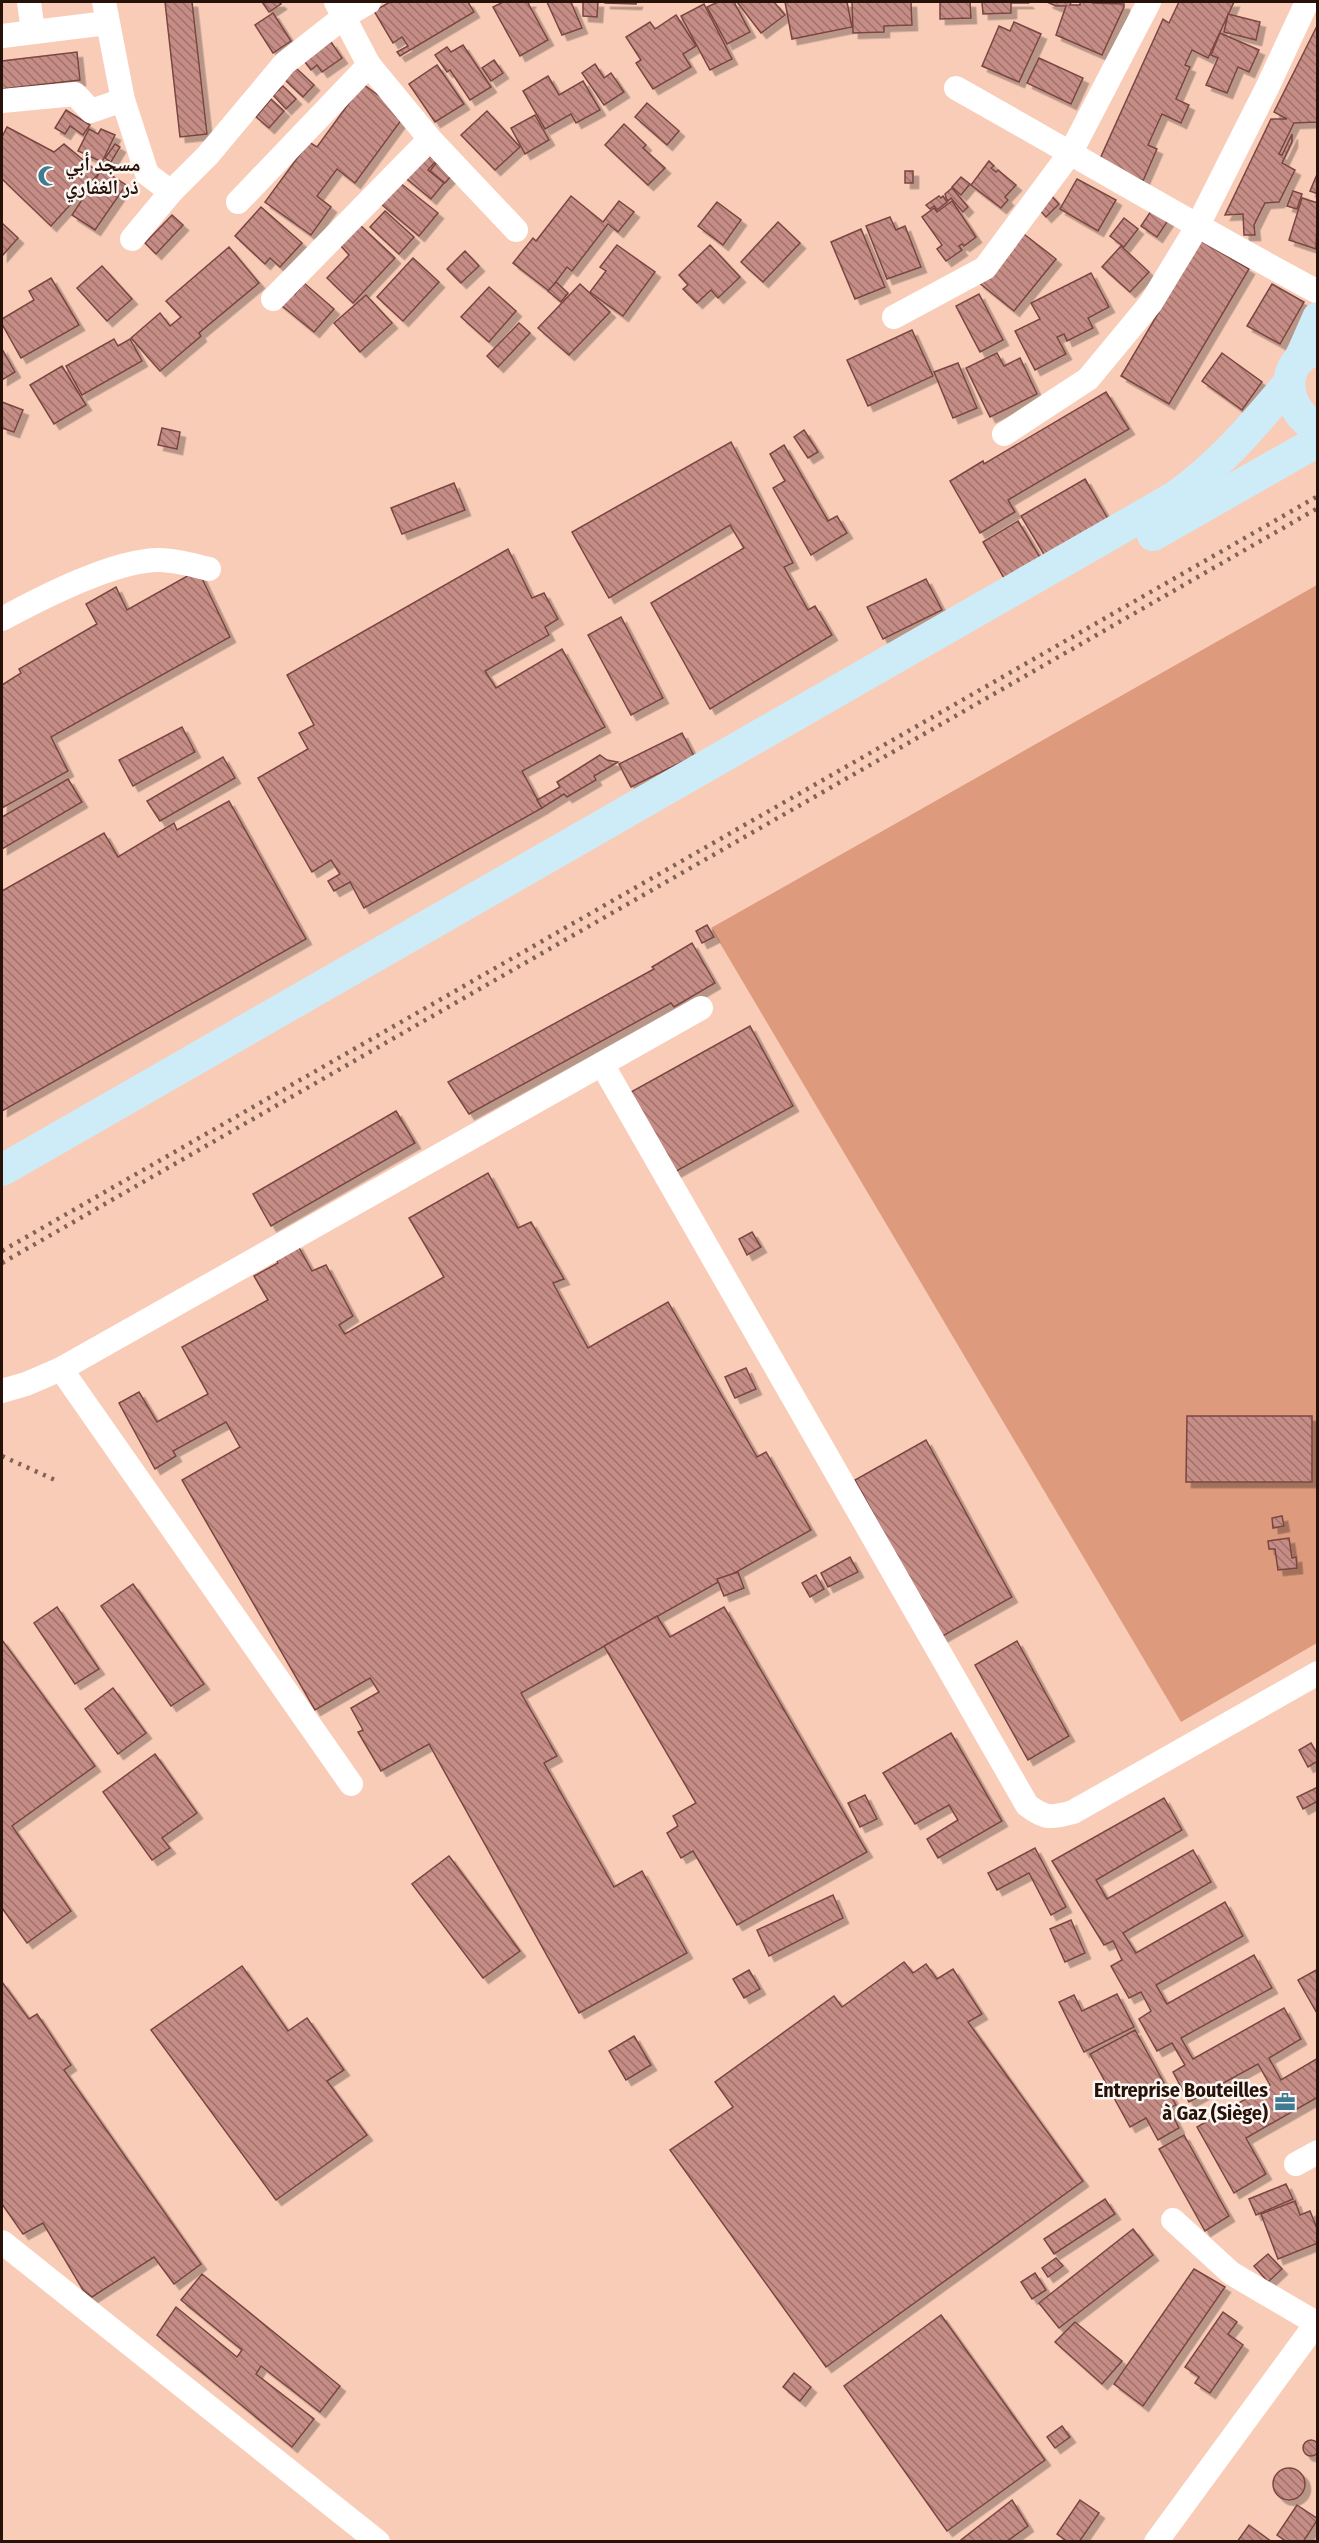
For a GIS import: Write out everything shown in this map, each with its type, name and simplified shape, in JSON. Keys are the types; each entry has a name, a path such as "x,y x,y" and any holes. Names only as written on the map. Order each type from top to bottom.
{"main road":[{"path":"1317,318 1290,398 1296,412 1307,423 1317,428"},
{"path":"2,1188 877,681 1175,497 1206,474 1236,445 1302,364"},
{"path":"2,1170 877,681 1317,441"}],"street":[{"path":"29,2 33,32"},
{"path":"132,239 171,192 208,155 285,63 341,9 369,2"},
{"path":"894,317 985,268 1071,152 1149,2"},
{"path":"1004,434 1088,379 1151,303 1197,227 1267,88 1307,2"},
{"path":"341,9 369,65 430,139 516,230"},
{"path":"2,36 33,32 105,12 123,100 147,174 171,192"},
{"path":"238,202 369,65"},
{"path":"956,88 1071,152 1197,227 1317,292"},
{"path":"2,101 75,94 91,111 123,100"},
{"path":"273,299 430,139"},
{"path":"2,619 51,593 125,566 157,560 180,562 209,569"},
{"path":"2,1391 61,1370 701,1008"},
{"path":"603,1064 1027,1805 1040,1815 1054,1817 1073,1812 1317,1673"},
{"path":"61,1370 351,1784"},
{"path":"1296,2164 1317,2152"},
{"path":"1156,2541 1317,2322 1231,2273 1173,2220"},
{"path":"2,2242 378,2541"}],"shaded area":[{"path":"1317,585 1317,1643 1181,1722 711,928"}],"building":[{"path":"165,2 192,2 207,134 180,137"},
{"path":"262,2 279,2 281,4 269,12"},
{"path":"390,2 468,2 474,12 400,56 397,52 408,46 402,37 393,43 374,11"},
{"path":"503,2 531,2 528,3 548,40 520,56 493,7"},
{"path":"547,2 571,2 582,28 562,35"},
{"path":"583,2 598,2 597,17 583,16"},
{"path":"605,2 637,2 636,4"},
{"path":"718,2 734,2 750,32 727,44 707,7"},
{"path":"737,2 774,2 785,15 761,33"},
{"path":"785,2 847,2 852,27 792,39"},
{"path":"852,2 911,2 912,25 884,26 884,32 853,33"},
{"path":"940,2 970,2 971,18 940,19"},
{"path":"982,2 1028,3 1011,3 1011,13 983,14"},
{"path":"1047,2 1071,2 1070,5 1080,5 1080,2 1124,4 1124,7 1102,55 1056,35 1066,6 1056,6"},
{"path":"1179,2 1234,2 1208,58 1192,50 1185,65 1190,67 1176,99 1189,105 1181,123 1162,114 1148,145 1157,149 1143,181 1099,161 1163,19 1169,23"},
{"path":"704,4 732,59 710,70 681,16"},
{"path":"273,13 291,41 273,53 255,25"},
{"path":"1228,14 1260,22 1256,40 1224,32"},
{"path":"676,15 696,46 683,54 691,67 653,89 636,63 641,60 626,37 650,22 655,29"},
{"path":"1014,22 1041,34 1019,82 982,66 999,26 1010,31"},
{"path":"1318,24 1318,122 1294,123 1279,154 1282,155 1292,134 1292,142 1282,163 1295,170 1279,202 1265,203 1254,225 1255,235 1244,235 1243,214 1225,215 1271,119 1287,119 1274,112"},
{"path":"1220,33 1259,50 1249,72 1238,67 1227,93 1206,85 1218,58 1211,55"},
{"path":"331,42 342,58 322,72 317,65 311,70 304,61"},
{"path":"463,45 491,87 470,100 450,70 447,72 435,55 447,47 451,52"},
{"path":"77,52 80,80 2,89 2,61"},
{"path":"1039,58 1083,78 1071,104 1027,83"},
{"path":"494,60 503,73 491,81 482,68"},
{"path":"595,64 604,78 611,73 624,92 604,105 582,73"},
{"path":"437,65 464,104 435,122 409,84"},
{"path":"296,68 314,85 303,97 285,80"},
{"path":"548,76 559,95 583,81 600,110 576,123 571,114 545,129 523,91"},
{"path":"363,84 405,115 355,183 337,169 317,196 331,207 311,235 265,202 309,142 317,147"},
{"path":"283,86 296,99 286,109 273,95"},
{"path":"271,99 284,111 269,128 256,117"},
{"path":"647,103 679,131 667,145 635,117"},
{"path":"66,110 90,125 83,135 70,126 65,134 55,128"},
{"path":"487,111 520,147 495,170 461,135"},
{"path":"535,115 549,140 525,154 511,128"},
{"path":"624,124 646,145 643,148 665,168 648,185 605,145"},
{"name":"مسجد أبي ذر الغفاري","path":"7,127 54,152 64,144 99,173 51,226 2,179 2,137"},
{"path":"89,129 98,134 101,129 115,135 102,162 78,151"},
{"path":"115,144 120,147 111,162 105,158"},
{"path":"422,151 436,161 428,170 444,183 431,199 402,175"},
{"path":"989,161 994,166 991,168 996,172 998,170 1016,185 1005,197 1008,200 1001,208 971,185"},
{"path":"436,163 452,175 445,183 430,171"},
{"path":"102,169 126,185 95,230 72,215"},
{"path":"905,171 913,171 913,183 905,183"},
{"path":"1318,172 1318,194 1310,191"},
{"path":"961,177 970,184 961,195 952,187"},
{"path":"1077,179 1116,200 1098,231 1060,209"},
{"path":"399,182 438,213 419,236 381,204"},
{"path":"952,188 968,207 963,212 951,198 948,201 946,198 945,194"},
{"path":"1293,191 1302,194 1297,209 1287,206"},
{"path":"1049,193 1059,204 1046,217 1036,206"},
{"path":"571,196 603,222 619,201 634,212 618,232 608,224 572,271 567,267 549,291 513,263 533,238 536,241"},
{"path":"939,196 941,198 943,196 947,202 937,210 934,206 930,209 926,205"},
{"path":"1302,198 1318,203 1316,249 1289,240"},
{"path":"952,201 976,237 964,246 962,244 959,246 962,250 946,261 937,249 942,245 922,217 934,208 937,212"},
{"path":"717,202 741,220 723,245 698,226"},
{"path":"261,207 302,243 280,267 270,258 265,264 235,236"},
{"path":"1153,208 1169,219 1157,237 1141,226"},
{"path":"385,211 414,237 399,254 370,227"},
{"path":"172,215 183,225 156,254 145,243"},
{"path":"890,217 896,230 905,226 921,267 887,279 866,226"},
{"path":"1124,218 1138,229 1124,247 1110,236"},
{"path":"778,222 800,243 763,282 741,262"},
{"path":"2,223 18,238 2,256"},
{"path":"360,225 395,258 353,303 327,278 349,255 340,245"},
{"path":"861,229 885,287 855,299 831,242"},
{"path":"1020,231 1056,259 1014,311 978,282"},
{"path":"1201,241 1249,269 1169,404 1121,376"},
{"path":"617,245 655,272 623,316 590,292 606,271 600,267"},
{"path":"710,245 740,277 718,298 711,290 697,303 683,289 688,285 679,275"},
{"path":"1121,246 1149,272 1130,292 1102,267"},
{"path":"229,247 259,283 199,333 201,336 160,371 131,338 160,313 170,326 181,317 166,301"},
{"path":"465,251 479,266 461,283 447,269"},
{"path":"413,258 439,282 403,321 377,297"},
{"path":"102,266 132,299 107,321 77,288"},
{"path":"1091,273 1109,307 1088,318 1093,328 1067,341 1064,334 1057,337 1066,354 1035,370 1015,331 1040,319 1031,303"},
{"path":"51,278 79,325 21,358 2,324 2,319 34,300 29,291"},
{"path":"556,282 568,293 561,302 548,291"},
{"path":"304,283 334,309 314,332 276,301 287,288 295,294"},
{"path":"580,284 610,312 569,355 538,328"},
{"path":"1272,284 1304,302 1280,344 1247,326"},
{"path":"489,287 516,311 489,342 461,317"},
{"path":"979,294 1003,340 980,352 956,306"},
{"path":"366,295 392,323 360,352 334,323"},
{"path":"519,323 530,333 498,367 487,356"},
{"path":"912,330 933,376 868,406 847,360"},
{"path":"114,339 118,346 130,339 142,361 82,395 66,366"},
{"path":"2,349 15,372 2,380"},
{"path":"997,353 1004,366 1020,358 1037,394 990,417 966,368"},
{"path":"1222,353 1262,382 1242,410 1202,381"},
{"path":"958,363 977,408 953,418 934,372"},
{"path":"62,366 86,405 54,424 30,385"},
{"path":"1106,392 1129,429 1008,500 1015,512 980,533 950,481 983,461 984,464"},
{"path":"2,402 23,410 14,432 2,428"},
{"path":"162,428 180,432 177,449 158,445"},
{"path":"804,430 818,452 808,458 794,437"},
{"path":"731,442 793,563 784,567 808,610 815,606 832,635 710,709 651,603 744,548 730,525 609,598 572,532"},
{"path":"784,445 828,521 837,516 847,533 811,555 773,488 785,481 770,454"},
{"path":"1085,479 1111,524 1048,561 1021,516"},
{"path":"454,483 465,510 402,534 391,508"},
{"path":"1018,521 1044,564 1008,585 983,542"},
{"path":"508,549 532,598 544,593 558,619 545,627 549,635 485,671 496,688 562,649 605,727 522,771 542,808 364,908 350,882 334,891 328,881 340,874 331,860 312,872 258,778 308,749 299,733 314,725 287,675"},
{"path":"198,570 230,637 51,737 68,771 2,808 2,685 21,673 19,669 97,624 86,604 116,587 127,610"},
{"path":"926,579 942,610 883,639 867,607"},
{"path":"621,617 663,698 631,715 588,635"},
{"path":"182,727 195,752 133,786 119,760"},
{"path":"682,733 694,756 631,787 619,764"},
{"path":"600,755 607,760 618,762 594,776 596,780 567,797 564,794 542,808 537,800 560,787 557,782"},
{"path":"223,757 235,778 160,821 147,801"},
{"path":"68,779 82,802 2,849 2,817"},
{"path":"229,801 306,939 2,1111 2,891 104,833 118,857 174,823 177,830"},
{"path":"707,925 714,937 702,943 696,931"},
{"path":"692,943 715,983 674,1007 671,1003 469,1114 448,1082 654,969 652,967"},
{"path":"750,1026 793,1106 673,1173 631,1092"},
{"path":"396,1111 415,1143 271,1226 253,1194"},
{"path":"488,1173 518,1228 531,1222 564,1279 553,1283 588,1348 668,1302 757,1457 766,1452 811,1530 521,1693 557,1756 544,1763 614,1887 642,1871 687,1953 579,2013 429,1744 381,1771 358,1732 363,1730 351,1708 379,1692 370,1678 315,1710 182,1480 240,1447 226,1422 173,1451 176,1456 155,1469 119,1403 139,1392 157,1422 208,1394 182,1347 268,1300 254,1276 278,1263 275,1257 297,1244 312,1271 326,1265 353,1316 339,1325 345,1334 444,1277 409,1218"},
{"path":"752,1232 761,1247 747,1255 739,1239"},
{"path":"746,1368 756,1389 735,1398 725,1377"},
{"path":"1187,1416 1312,1416 1312,1482 1186,1482"},
{"path":"926,1440 1012,1597 941,1637 855,1480"},
{"path":"1282,1516 1284,1526 1273,1528 1272,1518"},
{"path":"1289,1538 1292,1558 1296,1557 1297,1568 1278,1570 1275,1549 1269,1549 1268,1541"},
{"path":"850,1557 858,1572 828,1587 821,1573"},
{"path":"738,1572 744,1588 724,1596 717,1579"},
{"path":"816,1575 824,1589 810,1597 802,1583"},
{"path":"133,1584 204,1684 171,1706 101,1606"},
{"path":"57,1607 99,1669 75,1684 34,1623"},
{"path":"724,1607 867,1852 737,1925 693,1851 681,1858 667,1833 678,1826 673,1816 696,1803 604,1646 657,1616 670,1637"},
{"path":"2,1640 95,1766 12,1826 71,1911 27,1943 2,1908"},
{"path":"1017,1641 1069,1736 1028,1760 975,1665"},
{"path":"113,1688 146,1733 118,1754 85,1709"},
{"path":"951,1733 1002,1821 938,1858 927,1839 958,1820 949,1805 915,1824 883,1773"},
{"path":"1311,1743 1318,1755 1318,1761 1308,1767 1299,1750"},
{"path":"155,1754 197,1813 162,1838 170,1848 152,1860 103,1792"},
{"path":"1318,1787 1318,1801 1303,1809 1297,1797"},
{"path":"865,1795 877,1819 860,1827 848,1803"},
{"path":"1164,1798 1182,1830 1096,1880 1107,1899 1193,1850 1211,1882 1123,1933 1136,1953 1225,1902 1243,1936 1156,1985 1167,2004 1254,1955 1272,1988 1181,2038 1193,2059 1284,2008 1301,2039 1269,2058 1281,2080 1318,2058 1318,2097 1246,2138 1266,2174 1234,2193 1197,2127 1270,2085 1258,2064 1189,2102 1173,2072 1185,2065 1172,2043 1157,2051 1139,2019 1151,2011 1141,1992 1129,1998 1111,1966 1122,1960 1113,1941 1104,1945 1052,1861"},
{"path":"1035,1848 1066,1907 1051,1915 1029,1873 997,1890 988,1873"},
{"path":"449,1856 520,1951 483,1978 412,1884"},
{"path":"833,1895 843,1918 769,1956 757,1930"},
{"path":"1071,1920 1085,1953 1065,1962 1050,1929"},
{"path":"904,1962 913,1973 926,1964 937,1979 953,1969 982,2014 968,2022 1083,2181 826,2367 670,2150 733,2107 715,2082 834,1996 842,2007"},
{"path":"242,1966 288,2031 307,2018 344,2070 327,2081 367,2135 276,2200 151,2030"},
{"path":"1318,1969 1318,2015 1298,1980"},
{"path":"749,1970 760,1989 744,1998 733,1979"},
{"path":"2,1982 29,2019 37,2014 71,2065 64,2070 201,2264 174,2284 154,2257 92,2297 83,2290 43,2223 23,2234 2,2204"},
{"path":"1117,1994 1134,2027 1084,2052 1059,2002 1074,1995 1082,2011"},
{"path":"1135,2030 1176,2105 1169,2108 1179,2128 1158,2140 1146,2118 1130,2127 1090,2054"},
{"path":"634,2036 651,2065 626,2080 609,2051"},
{"path":"1184,2135 1229,2216 1205,2231 1159,2149"},
{"path":"1286,2184 1293,2199 1256,2215 1249,2199"},
{"path":"1105,2199 1115,2214 1054,2254 1044,2239"},
{"path":"1295,2201 1300,2215 1310,2211 1318,2231 1318,2243 1278,2259 1261,2214"},
{"path":"1133,2229 1153,2255 1059,2328 1039,2303"},
{"path":"1268,2254 1282,2269 1268,2282 1254,2266"},
{"path":"1056,2258 1063,2266 1048,2277 1042,2268"},
{"path":"1194,2269 1225,2287 1143,2406 1114,2384"},
{"path":"1035,2273 1046,2290 1032,2299 1021,2282"},
{"path":"202,2274 340,2386 320,2412 261,2366 256,2374 314,2419 292,2447 157,2335 176,2307 237,2357 242,2350 181,2300"},
{"path":"1223,2312 1237,2322 1228,2334 1243,2345 1210,2393 1195,2383 1199,2377 1185,2367"},
{"path":"941,2315 1045,2460 947,2531 844,2386"},
{"path":"1075,2322 1122,2361 1102,2384 1055,2342"},
{"path":"794,2373 811,2387 800,2401 783,2387"},
{"path":"1062,2426 1070,2437 1055,2448 1047,2437"},
{"path":"1308,2440 1314,2440 1319,2448 1317,2454 1308,2456 1303,2451 1303,2445"},
{"path":"1289,2468 1300,2473 1305,2484 1300,2495 1289,2500 1278,2495 1273,2484 1278,2473"},
{"path":"1012,2500 1028,2526 1006,2542 962,2542 961,2540"},
{"path":"1080,2500 1099,2513 1079,2542 1068,2542 1057,2534"},
{"path":"1297,2505 1318,2519 1303,2542 1287,2542 1277,2535"},
{"path":"1249,2525 1272,2542 1237,2542"}],"railway":[{"path":"2,1251 1318,496"},
{"path":"2,1263 1318,508"},
{"path":"2,1456 55,1480"}],"place":[{"name":"مسجد أبي ذر الغفاري","path":"48,176"},
{"name":"Entreprise Bouteilles à Gaz (Siège)","path":"1285,2102"}]}
